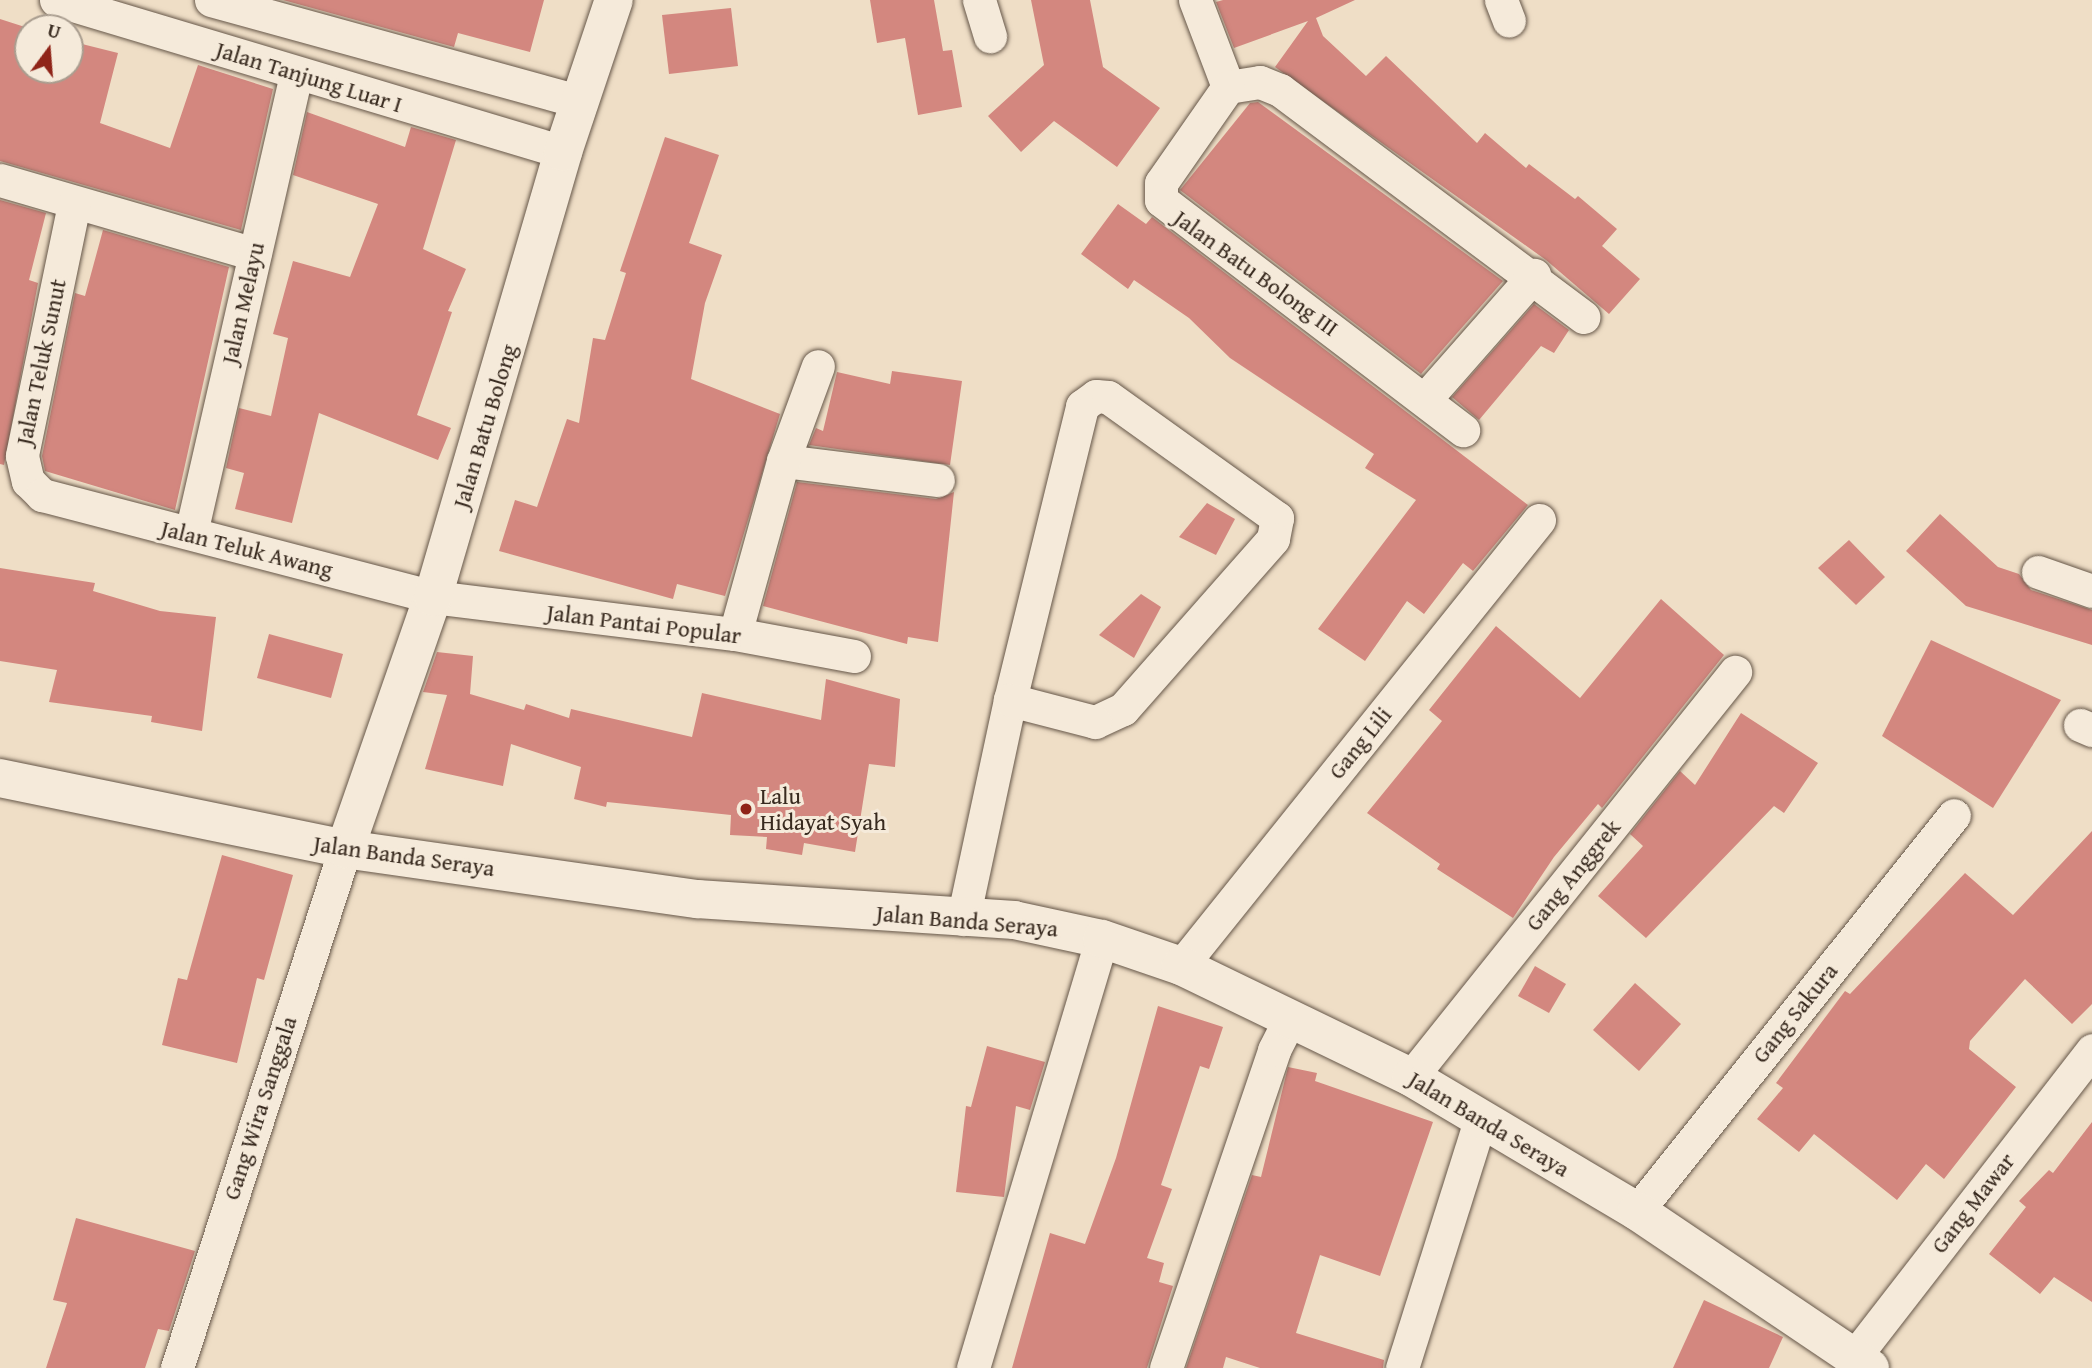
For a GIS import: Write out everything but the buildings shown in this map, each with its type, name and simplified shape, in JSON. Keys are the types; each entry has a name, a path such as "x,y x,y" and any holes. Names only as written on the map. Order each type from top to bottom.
{"street":[{"name":"Jalan Tanjung Luar I","path":"56,0 563,152"},
{"name":"Jalan Tanjung Luar I","path":"211,0 581,102"},
{"name":"Jalan Batu Bolong","path":"345,849 433,597 563,152 614,0"},
{"path":"979,0 990,36"},
{"path":"1195,0 1228,87 1260,82 1280,90 1534,275 1583,317"},
{"name":"Jalan Melayu","path":"191,533 296,74"},
{"name":"Jalan Batu Bolong III","path":"1228,87 1161,183 1161,200 1426,398 1463,430"},
{"path":"0,180 74,204 254,254"},
{"name":"Jalan Teluk Sunut","path":"60,503 32,487 22,456 74,204"},
{"path":"1426,398 1534,275"},
{"path":"735,634 783,461 818,366"},
{"path":"962,919 1010,700 1082,406 1096,397 1108,397 1278,518 1273,539 1123,709 1095,722 1010,700"},
{"path":"783,461 938,480"},
{"name":"Jalan Teluk Awang","path":"60,503 191,533 433,597"},
{"name":"Gang Lili","path":"1181,966 1539,520"},
{"path":"2038,572 2092,591"},
{"name":"Jalan Pantai Popular","path":"433,597 735,634 854,656"},
{"name":"Gang Anggrek","path":"1411,1077 1735,673"},
{"name":"Jalan Banda Seraya","path":"0,778 345,849 697,899 962,919 1014,920 1102,939 1181,966 1411,1077 1480,1121 1637,1211 1862,1362"},
{"name":"Gang Sakura","path":"1637,1211 1954,815"},
{"name":"Gang Wira Sanggala","path":"177,1368 345,849"},
{"path":"973,1368 1102,939"},
{"path":"1166,1368 1274,1050 1291,1017"},
{"name":"Gang Mawar","path":"1862,1362 2092,1050"},
{"path":"1402,1368 1480,1121"}],"place":[{"name":"Lalu Hidayat Syah","path":"746,809"}]}
